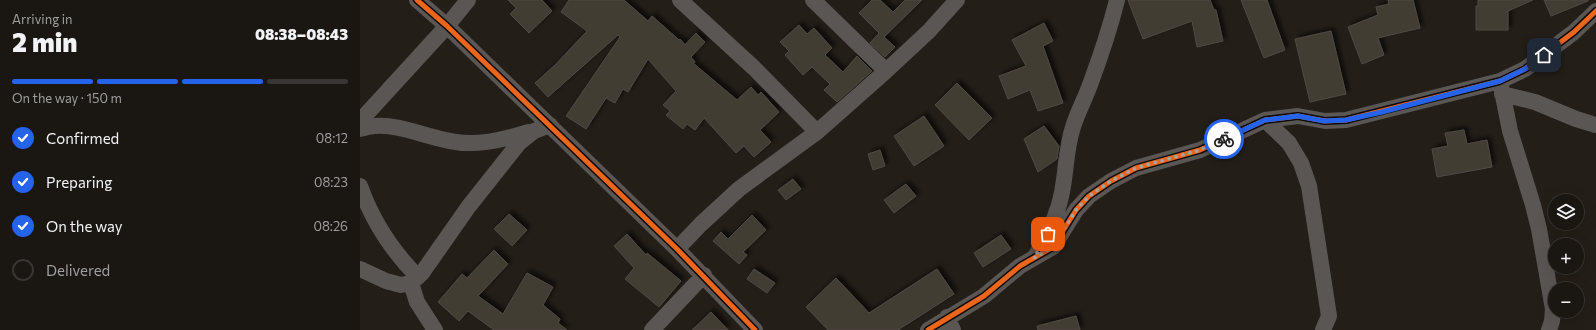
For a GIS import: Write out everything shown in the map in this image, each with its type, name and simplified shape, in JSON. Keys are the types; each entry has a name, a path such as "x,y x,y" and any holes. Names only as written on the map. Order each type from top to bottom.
{"street":[{"path":"417,0 447,26 704,275 755,330"},
{"path":"360,122 447,26 468,0"},
{"path":"680,0 754,68 817,132"},
{"path":"813,0 886,71"},
{"path":"677,249 739,189 817,132 886,71 929,31 957,0"},
{"path":"1034,258 1048,234 1059,207 1066,150 1073,126 1091,82 1111,24 1117,0"},
{"path":"928,330 950,324 1020,266 1053,247 1076,210 1089,196 1111,181 1136,168 1200,150 1265,120 1298,116 1324,121 1346,120 1501,88 1574,32 1596,11"},
{"path":"1501,88 1576,119 1596,125"},
{"path":"1501,88 1515,151 1533,204 1538,229 1553,309 1552,321 1549,330"},
{"path":"1265,120 1290,143 1301,163 1309,186 1329,316 1323,330"},
{"path":"360,129 375,126 396,128 456,143 491,142 509,139 550,125"},
{"path":"360,269 401,285 414,280 422,273 500,166 519,143 534,131"},
{"path":"360,186 375,218 414,280 417,302 435,330"},
{"path":"652,330 704,275"}],"building":[{"path":"508,0 542,0 552,11 529,33 510,14 516,8"},
{"path":"569,0 624,0 648,21 652,16 679,40 680,39 685,45 696,33 705,42 691,57 695,62 693,63 737,100 751,87 758,95 761,92 779,112 760,130 771,142 754,157 744,146 736,153 704,118 695,130 687,124 683,129 666,115 670,111 663,105 676,91 648,59 628,92 623,89 615,103 606,98 586,129 566,116 620,37 618,35 548,97 535,83 555,65 587,31 561,12"},
{"path":"872,0 880,0 893,12 905,0 922,0 884,37 895,47 885,57 870,43 879,33 859,13"},
{"path":"1128,0 1210,0 1214,10 1216,10 1223,41 1197,47 1192,21 1143,39"},
{"path":"1241,0 1267,0 1285,50 1264,58"},
{"path":"1388,0 1413,0 1420,28 1378,38 1384,55 1362,64 1348,27 1378,15 1376,7 1389,4"},
{"path":"1478,0 1533,0 1508,11 1508,30 1476,30 1476,6 1478,6"},
{"path":"1544,0 1588,0 1588,1 1551,16"},
{"path":"1044,23 1053,41 1043,46 1063,103 1038,111 1030,90 1008,99 999,76 1026,66 1012,40"},
{"path":"799,25 807,34 814,28 832,48 825,55 843,72 857,56 872,71 837,102 824,90 830,84 812,67 803,75 785,55 789,51 780,42"},
{"path":"1331,31 1346,94 1310,102 1295,39"},
{"path":"957,83 992,118 969,140 935,105"},
{"path":"924,116 944,146 914,166 894,136"},
{"path":"1044,126 1059,146 1057,159 1038,172 1024,139"},
{"path":"1464,130 1467,144 1487,140 1492,167 1437,177 1432,149 1448,146 1445,133"},
{"path":"880,150 885,166 873,170 868,154"},
{"path":"793,179 801,189 786,200 778,190"},
{"path":"906,184 916,196 894,213 884,200"},
{"path":"509,214 527,230 512,246 494,229"},
{"path":"752,215 766,230 743,252 747,255 739,264 713,241 721,232 728,239"},
{"path":"627,234 646,255 647,253 681,281 659,307 625,279 634,268 614,246"},
{"path":"1001,235 1011,249 983,267 974,253"},
{"path":"494,250 508,264 478,296 503,314 527,273 553,287 543,305 560,319 558,323 567,330 494,330 468,311 459,321 438,302 462,274 467,278"},
{"path":"754,269 775,283 767,293 747,279"},
{"path":"937,269 954,294 898,330 828,330 806,307 836,278 869,313"},
{"path":"711,312 728,330 692,330"},
{"path":"1076,316 1080,330 1038,330 1037,326"}],"cycle path":[{"path":"417,0 447,26 677,249 755,330"},
{"path":"928,330 984,296 1020,266 1053,247 1076,210 1089,196 1111,181 1136,168 1200,150 1265,120 1298,116 1325,121 1346,120 1500,81 1525,69 1574,32 1596,11"}],"way so far":[{"path":"1048,234 1034,258 1053,247 1076,210 1089,196 1111,181 1136,168 1200,150 1224,139"}],"route":[{"path":"1224,139 1265,120 1298,116 1324,121 1346,120 1382,112 1500,81 1525,69 1544,55"}]}
